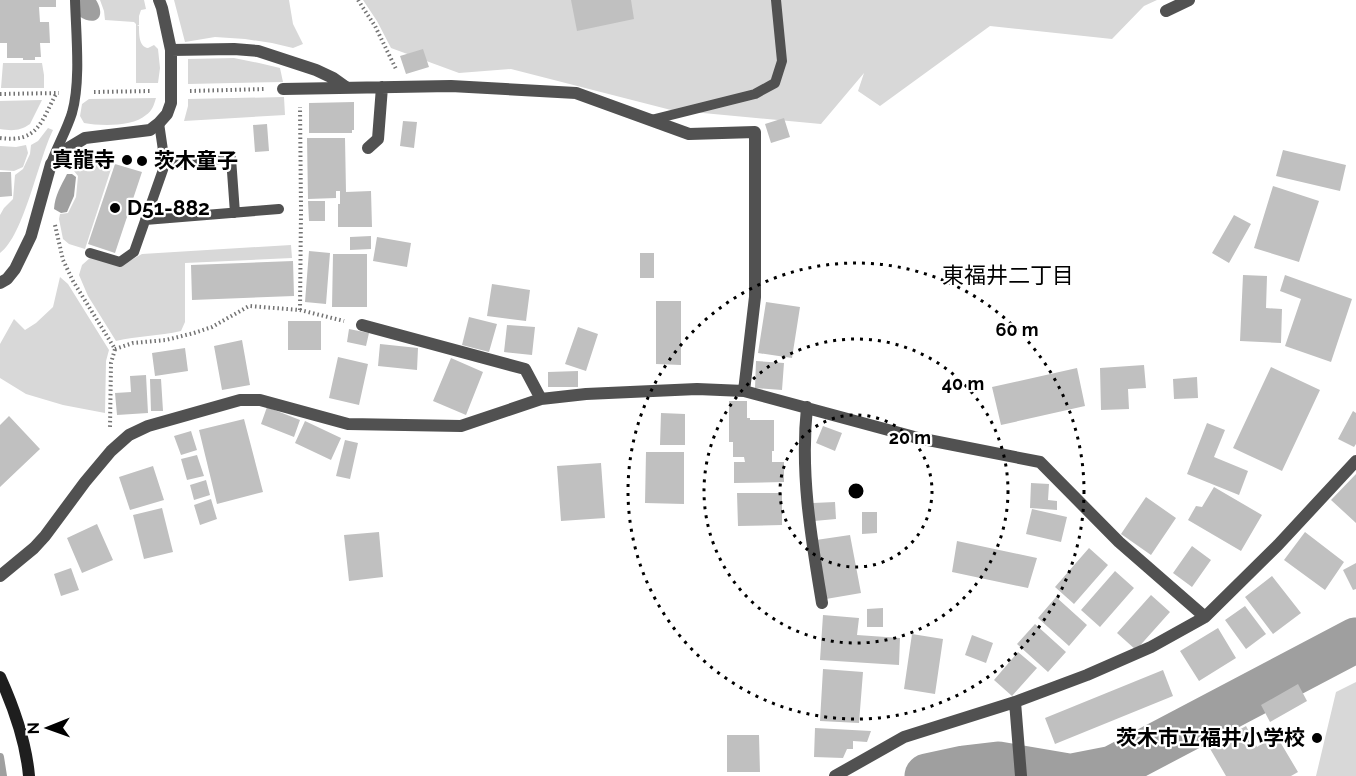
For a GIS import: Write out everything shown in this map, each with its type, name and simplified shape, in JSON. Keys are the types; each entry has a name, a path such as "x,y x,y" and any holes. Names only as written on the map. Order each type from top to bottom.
{"street":[{"path":"0,283 15,269 31,236 51,164 65,150 85,138 150,130 167,114 171,103 171,50 159,0"},
{"path":"1166,11 1189,0"},
{"path":"171,50 258,51 316,70 347,88"},
{"path":"283,89 451,86 576,93 689,134 755,132 755,297 744,391"},
{"path":"368,148 378,139 382,87"},
{"path":"362,325 525,369 541,399"},
{"path":"0,576 45,536 85,482 111,451 129,435 148,426 240,400 260,400 348,424 461,426 541,399 586,394 697,389 744,391 918,438 1040,462 1119,542 1205,617"},
{"path":"807,407 805,474 808,514 822,603"},
{"path":"835,776 904,737 1015,702 1087,675 1140,651 1205,617 1278,545 1356,461"},
{"path":"0,676 23,740 29,776"},
{"path":"1015,702 1021,776"}],"lane":[{"path":"51,164 72,113 75,93 75,0"},
{"path":"651,120 755,94 775,83 782,61 776,0"},
{"path":"90,253 120,262 134,252 165,164 159,123"},
{"path":"165,164 231,158 235,213"},
{"path":"145,220 279,209"}],"path":[{"path":"358,0 375,26 395,66 402,87"},
{"path":"188,91 283,89"},
{"path":"300,89 300,310"},
{"path":"86,92 157,91"},
{"path":"0,94 49,93"},
{"path":"0,138 18,138 31,134 56,93"},
{"path":"39,208 54,220 63,260 73,281 115,349 111,363 110,385 111,451"},
{"path":"115,349 133,343 166,340 194,333 212,327 249,306 300,310 362,325"}],"shaded area":[{"path":"78,0 96,0 100,12 98,19 90,21 79,16"},
{"path":"100,0 144,0 146,9 141,10 139,25 137,25 143,45 148,48 154,45 158,49 160,68 158,83 136,83 136,24 105,20"},
{"path":"174,0 289,0 293,24 303,44 293,48 245,39 215,37 185,42"},
{"path":"363,0 1157,0 1144,6 1112,39 990,26 880,106 858,91 864,73 821,124 671,110 511,69 459,73 391,48"},
{"path":"234,58 280,68 283,82 188,84 188,59"},
{"path":"3,63 42,63 44,88 1,88"},
{"path":"284,97 285,115 184,121 188,99"},
{"path":"156,98 150,112 140,119 125,124 84,123 80,116 82,104 89,99"},
{"path":"42,100 30,124 16,130 0,129 0,101"},
{"path":"48,128 53,130 23,215 9,244 0,253 0,215 13,199 15,175 23,169 30,154 31,145 38,141"},
{"path":"26,145 28,153 23,167 14,171 0,170 0,146"},
{"path":"96,158 107,158 112,166 85,249 69,244 63,239 59,219 60,214 68,213 76,197 78,176 74,171 81,164"},
{"path":"67,174 76,177 74,196 67,212 61,213 54,209"},
{"path":"291,245 292,258 185,263 185,322 181,331 116,341 88,296 79,275 82,265 91,257 120,266 142,254"},
{"path":"60,277 68,284 109,350 106,361 105,413 63,405 26,394 0,378 0,344 14,319 25,330 36,323 53,307"},
{"path":"1356,682 1356,776 1316,776 1336,692"}],"building":[{"path":"0,0 56,0 56,7 39,7 40,22 49,22 50,43 40,43 41,57 35,57 35,60 7,58 7,43 0,43"},
{"path":"571,0 631,0 634,19 577,31"},
{"path":"423,49 429,67 406,74 400,56"},
{"path":"354,102 354,130 352,133 309,133 309,103"},
{"path":"784,118 790,137 771,143 765,124"},
{"path":"403,121 417,122 414,148 400,146"},
{"path":"267,124 269,151 255,152 253,125"},
{"path":"307,138 345,138 346,192 371,191 372,227 338,227 340,191 336,191 336,198 308,199"},
{"path":"1283,150 1346,165 1340,191 1276,176"},
{"path":"115,164 142,172 115,253 88,244"},
{"path":"0,172 11,172 12,196 0,197"},
{"path":"1273,186 1319,201 1299,262 1254,248"},
{"path":"308,201 325,201 325,221 309,221"},
{"path":"1234,215 1251,224 1229,263 1212,253"},
{"path":"371,236 371,249 350,250 350,237"},
{"path":"377,237 411,243 407,267 373,261"},
{"path":"309,251 330,253 326,304 305,302"},
{"path":"640,253 654,253 654,278 640,278"},
{"path":"333,254 367,254 367,307 332,307"},
{"path":"293,261 294,296 192,300 191,265"},
{"path":"1243,275 1267,276 1266,308 1282,309 1281,343 1240,341"},
{"path":"1285,275 1352,299 1331,362 1285,346 1301,299 1280,291"},
{"path":"492,284 530,290 526,321 487,316"},
{"path":"656,301 681,301 681,365 656,364"},
{"path":"766,302 800,307 792,358 758,353"},
{"path":"469,317 497,324 489,352 462,345"},
{"path":"288,321 321,321 321,350 288,350"},
{"path":"507,325 535,327 532,355 504,352"},
{"path":"578,327 598,334 586,371 565,364"},
{"path":"349,329 369,333 366,346 347,342"},
{"path":"242,340 250,385 222,390 214,346"},
{"path":"380,344 418,348 417,370 378,366"},
{"path":"185,348 188,371 155,376 152,353"},
{"path":"338,357 368,364 359,405 329,398"},
{"path":"451,358 483,372 466,415 433,401"},
{"path":"756,361 784,363 782,390 755,388"},
{"path":"1144,365 1146,388 1128,389 1129,409 1101,410 1100,368"},
{"path":"1271,367 1320,390 1282,471 1233,448"},
{"path":"1077,368 1085,406 1001,425 992,387"},
{"path":"578,371 578,387 548,387 548,372"},
{"path":"146,375 148,413 117,415 115,393 131,392 130,376"},
{"path":"1197,377 1198,398 1174,399 1173,379"},
{"path":"150,379 161,379 163,411 151,411"},
{"path":"729,401 747,401 747,418 750,420 774,420 772,462 784,462 784,482 734,483 734,462 745,462 744,457 733,457 733,442 729,442"},
{"path":"267,407 300,420 294,437 261,424"},
{"path":"1353,411 1356,413 1356,444 1354,447 1338,439"},
{"path":"661,413 685,414 685,445 660,445"},
{"path":"9,416 40,449 0,487 0,425"},
{"path":"244,419 263,492 217,504 199,430"},
{"path":"305,421 341,438 331,460 295,443"},
{"path":"1207,423 1225,430 1214,457 1248,471 1239,495 1187,474"},
{"path":"823,426 842,433 835,451 816,443"},
{"path":"191,431 197,450 181,455 174,436"},
{"path":"345,440 358,443 350,479 336,476"},
{"path":"646,452 684,452 684,504 645,503"},
{"path":"197,455 204,476 187,480 181,459"},
{"path":"601,463 605,518 561,521 557,466"},
{"path":"153,466 164,500 130,510 119,477"},
{"path":"1356,474 1356,523 1331,500"},
{"path":"206,480 210,495 194,500 190,485"},
{"path":"1031,483 1049,484 1048,500 1057,501 1057,510 1030,508"},
{"path":"1214,487 1262,515 1241,551 1188,520 1196,506 1202,507"},
{"path":"737,493 782,493 782,525 738,526"},
{"path":"1146,497 1176,518 1151,555 1121,534"},
{"path":"211,499 217,519 200,525 194,505"},
{"path":"835,502 836,519 814,521 813,503"},
{"path":"162,508 173,552 144,559 133,515"},
{"path":"1032,509 1067,517 1061,542 1026,534"},
{"path":"862,512 877,512 877,533 862,534"},
{"path":"97,524 113,560 82,573 67,538"},
{"path":"379,532 383,577 349,581 344,535"},
{"path":"1305,532 1344,562 1325,590 1284,560"},
{"path":"850,535 861,593 826,599 816,540"},
{"path":"957,541 1037,558 1028,588 952,572"},
{"path":"1192,546 1211,560 1192,587 1173,573"},
{"path":"1089,548 1108,565 1074,604 1055,587"},
{"path":"1356,563 1356,589 1353,590 1343,570"},
{"path":"71,568 79,590 61,596 54,574"},
{"path":"1115,571 1134,588 1100,627 1081,610"},
{"path":"1272,576 1301,613 1273,634 1245,597"},
{"path":"1151,595 1170,612 1136,650 1117,633"},
{"path":"1056,597 1087,625 1069,646 1038,618"},
{"path":"1245,606 1266,634 1246,649 1225,620"},
{"path":"883,608 883,627 867,627 867,609"},
{"path":"823,615 859,618 857,635 900,638 899,665 820,660"},
{"path":"1035,624 1066,652 1048,672 1017,644"},
{"path":"1218,628 1236,658 1199,681 1180,651"},
{"path":"912,634 943,639 935,694 904,689"},
{"path":"972,635 993,643 986,663 965,655"},
{"path":"1018,652 1037,668 1012,696 994,680"},
{"path":"823,669 863,672 859,723 820,721"},
{"path":"1163,670 1173,696 1055,744 1045,718"},
{"path":"1298,684 1307,701 1270,722 1261,705"},
{"path":"1246,726 1257,747 1276,735 1298,772 1291,776 1226,776 1209,747"},
{"path":"815,728 871,731 867,742 853,741 853,749 847,749 843,758 814,757"},
{"path":"727,735 759,735 760,772 727,772"}],"waterway":[{"path":"1072,776 1113,768 1356,640"},
{"path":"0,757 3,776"},
{"path":"927,776 998,764 1068,776"}],"place":[{"name":"真龍寺","path":"127,160"},
{"name":"茨木童子","path":"142,161"},
{"name":"D51-882","path":"115,208"},
{"name":"茨木市立福井小学校","path":"1317,738"}],"district":[{"name":"東福井二丁目","path":"1008,275"}]}
